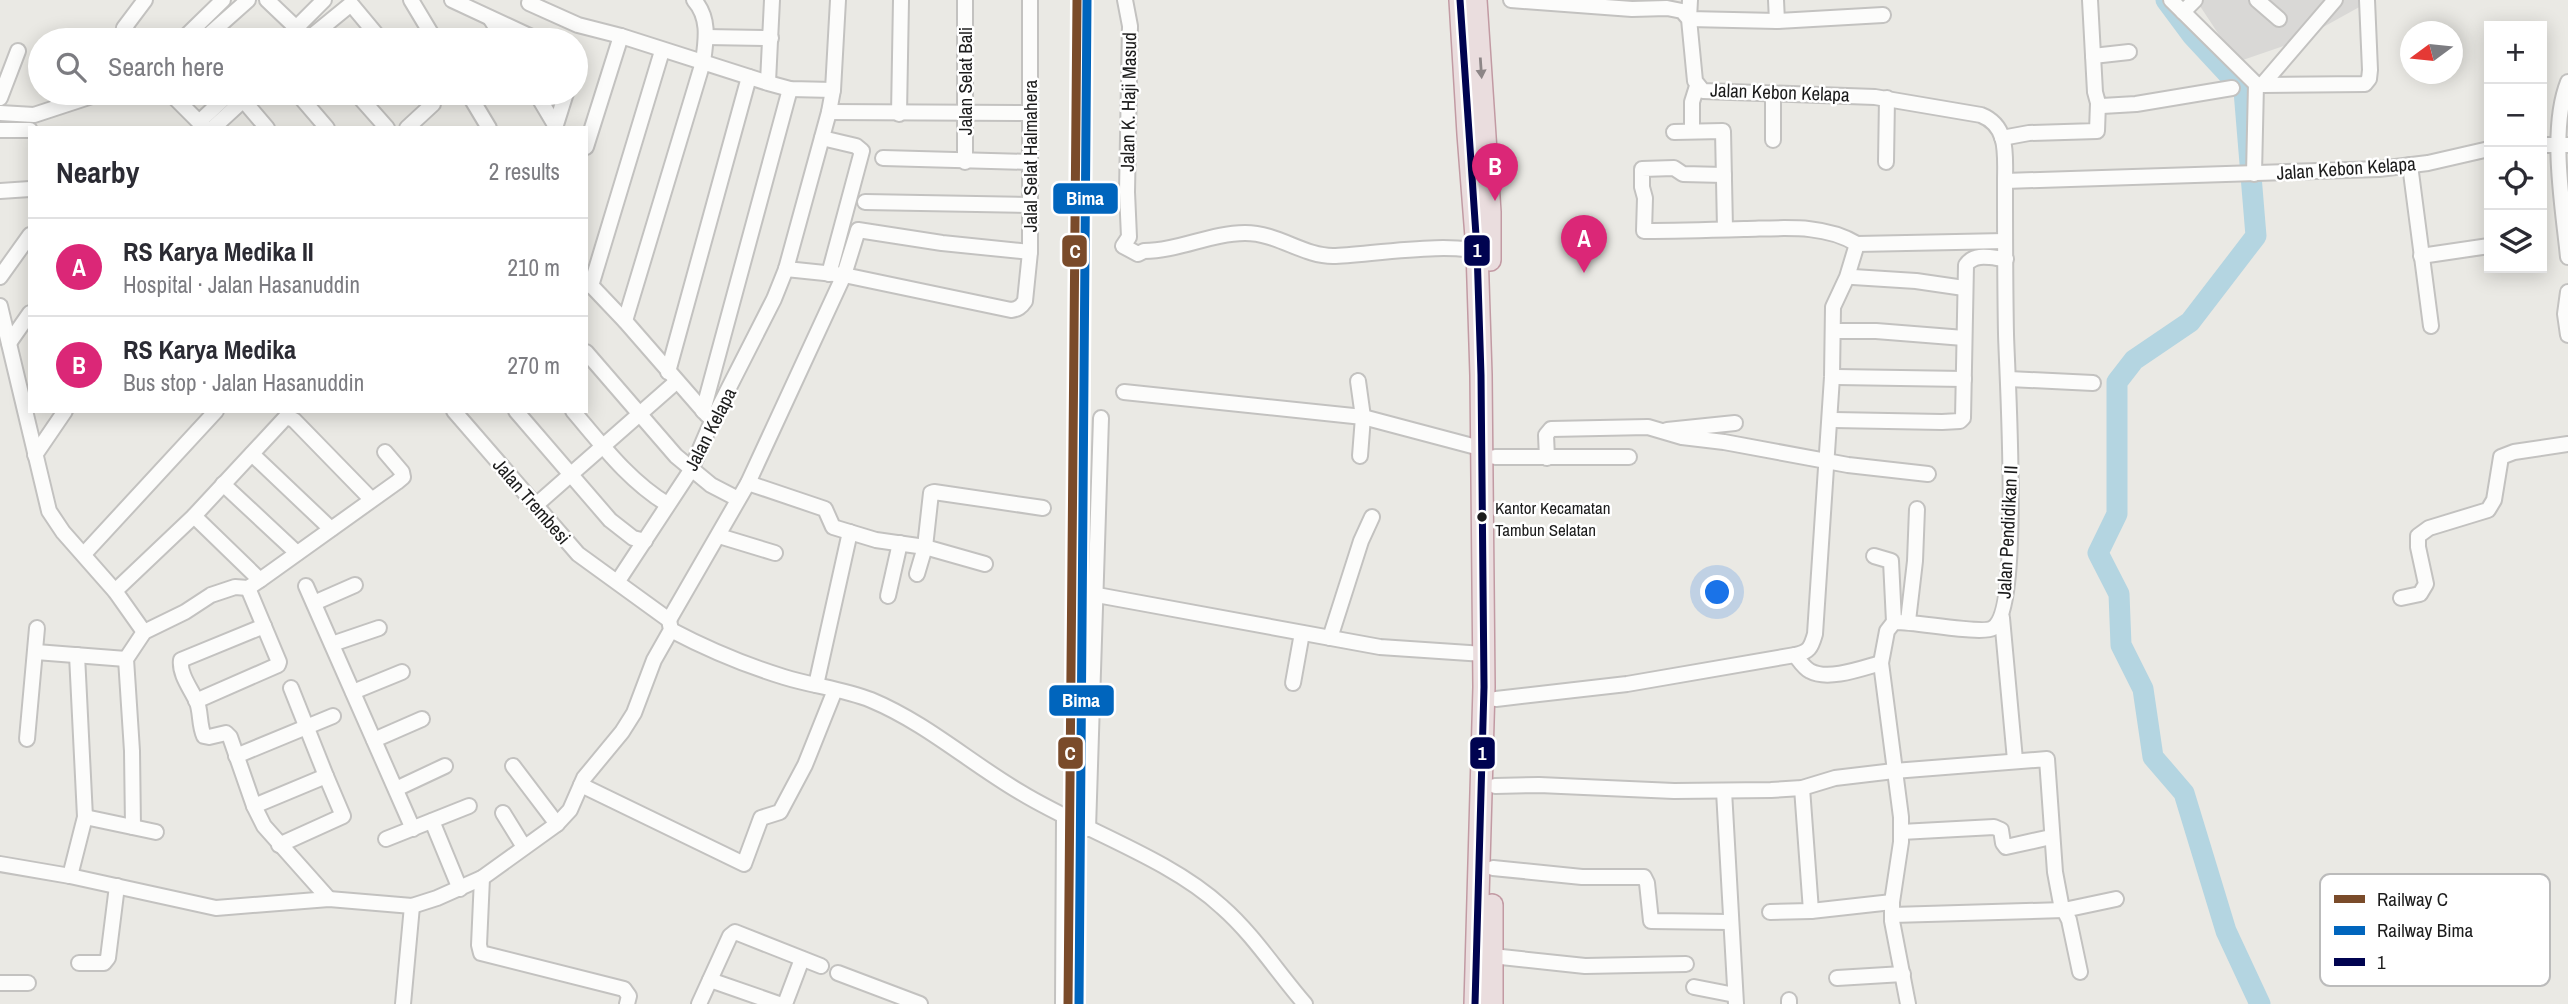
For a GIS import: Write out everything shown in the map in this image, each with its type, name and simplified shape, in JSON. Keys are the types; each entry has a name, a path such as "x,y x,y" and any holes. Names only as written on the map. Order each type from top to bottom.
{"highway":[{"path":"1460,0 1468,134 1483,254 1496,699 1492,1004"},
{"path":"1476,0 1490,212 1483,254"},
{"path":"1475,1004 1488,453"}],"street":[{"path":"124,28 145,0"},
{"path":"194,28 223,0"},
{"path":"216,28 248,0"},
{"path":"268,0 295,28"},
{"path":"297,28 324,0"},
{"path":"411,0 428,28"},
{"path":"452,0 512,28"},
{"path":"625,321 703,62 706,37 704,17 694,0"},
{"path":"768,82 772,0"},
{"name":"Jalan Kelapa","path":"618,581 691,470 708,416 752,346 786,269 829,112 833,90 838,0"},
{"path":"899,114 901,0"},
{"name":"Jalan Selat Bali","path":"965,0 965,162"},
{"name":"Jalal Selat Halmahera","path":"836,274 1017,309 1025,301 1030,252 1030,0"},
{"name":"Jalan K. Haji Masud","path":"1125,0 1130,26 1127,192 1129,237 1124,246 1138,254 1206,238 1243,233 1283,240 1329,256 1445,248 1483,254"},
{"path":"1511,0 1667,8 1682,11 1689,19 1777,21 1883,15"},
{"name":"Jalan Kebon Kelapa","path":"1689,0 1697,86 1703,91 1887,98 1981,115 1995,123 2013,165 2034,180"},
{"path":"1776,0 1777,21"},
{"path":"2005,181 2004,145 2029,133 2097,131 2098,103 2090,0"},
{"path":"2171,0 2259,85 2365,84 2370,70 2367,0"},
{"path":"2183,12 2195,0"},
{"path":"2257,0 2279,19"},
{"path":"2254,174 2259,85 2335,0"},
{"path":"529,3 578,25 790,89 833,90"},
{"path":"322,28 351,4 371,28"},
{"path":"489,17 496,28"},
{"path":"198,24 200,28"},
{"path":"588,141 621,36"},
{"path":"706,37 771,38"},
{"path":"0,99 18,51"},
{"path":"662,51 589,287 625,321 708,416"},
{"path":"2093,56 2129,52"},
{"path":"536,505 641,413 672,377 750,76"},
{"path":"2568,82 2560,111 2568,257"},
{"path":"1692,131 1692,102 1697,86"},
{"path":"2098,103 2102,106 2120,106 2232,88"},
{"path":"708,416 790,89"},
{"path":"1773,93 1773,140"},
{"path":"1886,162 1887,98"},
{"path":"0,113 34,115 64,105"},
{"path":"182,105 202,125 228,105"},
{"path":"215,126 233,105"},
{"path":"249,105 265,126"},
{"path":"307,105 325,126"},
{"path":"367,105 385,126"},
{"path":"409,126 432,105"},
{"path":"475,105 488,126"},
{"path":"543,105 554,126"},
{"path":"555,126 562,105"},
{"path":"829,112 1030,113"},
{"path":"0,130 28,130"},
{"path":"1674,132 1723,131 1725,229"},
{"path":"822,138 856,146 862,151 836,274"},
{"name":"Jalan Kebon Kelapa","path":"2005,181 2254,174 2410,165 2484,150"},
{"path":"883,158 1030,162"},
{"path":"2410,165 2431,326"},
{"path":"1724,175 1683,174 1674,168 1642,169 1644,231 1805,228 1844,236 1857,244 2005,241"},
{"name":"Jalan Pendidikan II","path":"1901,622 1980,631 1993,628 2002,618 2011,512 2005,181"},
{"path":"0,191 28,190"},
{"path":"864,202 1030,205"},
{"path":"0,864 70,876 216,908 329,899 412,906 482,878 557,824 570,810 584,778 634,713 670,625 747,483 836,274 858,230 942,243 1030,252"},
{"path":"0,277 28,238"},
{"path":"1496,699 1615,685 1806,653 1811,648 1815,634 1832,377 1833,307 1847,277 1857,244"},
{"path":"2421,256 2484,247"},
{"path":"1834,420 1960,421 1963,418 1966,265 1972,258 2006,259"},
{"path":"786,269 836,274"},
{"path":"1853,277 1916,281 1964,288"},
{"path":"2568,292 2565,314 2568,335"},
{"path":"0,306 49,511 63,533 115,591 144,632"},
{"path":"9,343 28,316"},
{"path":"1839,331 1964,338"},
{"path":"588,354 676,456 711,485 738,499"},
{"path":"1837,377 1964,379"},
{"path":"2009,379 2093,383"},
{"path":"1359,381 1363,417 1360,456"},
{"path":"21,400 28,390"},
{"path":"1124,392 1363,417 1488,453 1546,458 1629,457"},
{"path":"35,455 64,413"},
{"path":"84,554 214,413"},
{"name":"Jalan Trembesi","path":"456,413 578,554 618,581 670,625 711,650 758,668 869,700 897,712 929,730 1020,792 1153,861 1221,906 1255,941 1305,1004"},
{"path":"518,413 621,530 633,538 645,541"},
{"path":"575,413 648,492 667,504"},
{"path":"115,591 194,516 284,418 289,416 371,499"},
{"path":"1088,829 1101,418"},
{"path":"1664,431 1735,423"},
{"path":"1546,458 1546,435 1550,429 1617,426 1664,431 1682,437 1826,461 1928,474"},
{"path":"2402,598 2420,594 2426,584 2418,536 2430,528 2487,510 2494,500 2501,457 2514,452 2568,444"},
{"path":"133,827 132,751 126,659 144,632 185,612 211,595 254,584 402,477 402,472 385,452"},
{"path":"252,454 331,529"},
{"path":"747,483 825,509 834,527 876,540 925,547 985,564"},
{"path":"223,484 297,553"},
{"path":"917,574 925,547 931,494 934,492 1042,508"},
{"path":"1908,1004 1892,909 1900,832 1881,663 1887,631 1901,622 1915,561 1917,509"},
{"path":"194,516 254,584 264,626 279,662 278,665 196,701"},
{"path":"1329,638 1361,541 1372,517"},
{"path":"816,685 850,532"},
{"path":"719,536 775,554"},
{"path":"888,596 900,543"},
{"path":"1874,556 1891,561 1915,561"},
{"path":"1891,561 1901,622"},
{"path":"314,603 355,585"},
{"path":"306,586 413,828"},
{"path":"1097,595 1380,647 1484,654"},
{"path":"2002,618 2015,760"},
{"path":"264,626 181,660 181,668 196,701 204,736 226,733 230,737 254,806 264,826 329,899"},
{"path":"27,739 37,628"},
{"path":"332,643 379,628"},
{"path":"1293,683 1301,633"},
{"path":"36,652 126,659"},
{"path":"70,876 85,817 77,655"},
{"path":"1795,655 1808,671 1821,675 1843,673 1881,663"},
{"path":"353,692 402,672"},
{"path":"279,845 343,816 292,688"},
{"path":"581,785 744,864 761,818 780,812 805,765 835,690"},
{"path":"236,756 333,716"},
{"path":"374,740 422,719"},
{"path":"1495,786 1724,791 1802,788 1822,780 1894,771 2046,758 2051,837 2061,904 2069,920 2081,972"},
{"path":"396,789 445,766"},
{"path":"513,766 557,824"},
{"path":"254,806 326,776"},
{"path":"1802,788 1811,911"},
{"path":"1693,987 1736,999 1724,791"},
{"path":"386,839 469,806"},
{"path":"503,813 524,847"},
{"path":"85,817 156,832"},
{"path":"1063,1004 1064,817"},
{"path":"432,821 460,889"},
{"path":"1900,832 1994,827 2001,830 2003,844 2006,846 2051,837"},
{"path":"1493,868 1582,877 1644,877 1651,921 1730,922"},
{"path":"482,878 479,945 481,953 624,989 629,996 627,1004"},
{"path":"79,963 104,963 108,958 117,886"},
{"path":"1770,912 1892,909 2064,911 2116,899"},
{"path":"403,1004 412,906"},
{"path":"699,1004 730,936 735,932 821,966"},
{"path":"1492,956 1585,966 1686,964"},
{"path":"785,1004 802,959"},
{"path":"838,973 920,1004"},
{"path":"1837,978 1903,974"},
{"path":"709,980 778,1004"},
{"path":"0,983 28,983"}],"shaded area":[{"path":"2196,0 2372,0 2298,41 2237,62"}],"waterway":[{"path":"2166,0 2192,35 2244,91 2256,236 2190,322 2134,360 2117,382 2117,514 2098,553 2119,594 2121,645 2143,689 2153,757 2184,793 2226,931 2260,1004"}],"rail line":[{"name":"C","path":"1068,1004 1077,0"},
{"name":"Bima","path":"1079,1004 1087,0"}],"transit line":[{"name":"1","path":"1460,0 1477,250 1481,375 1484,687 1475,1004"}],"place":[{"name":"RS Karya Medika","path":"1495,201"},
{"name":"RS Karya Medika II","path":"1584,273"},
{"name":"Kantor Kecamatan Tambun Selatan","path":"1482,517"}]}
